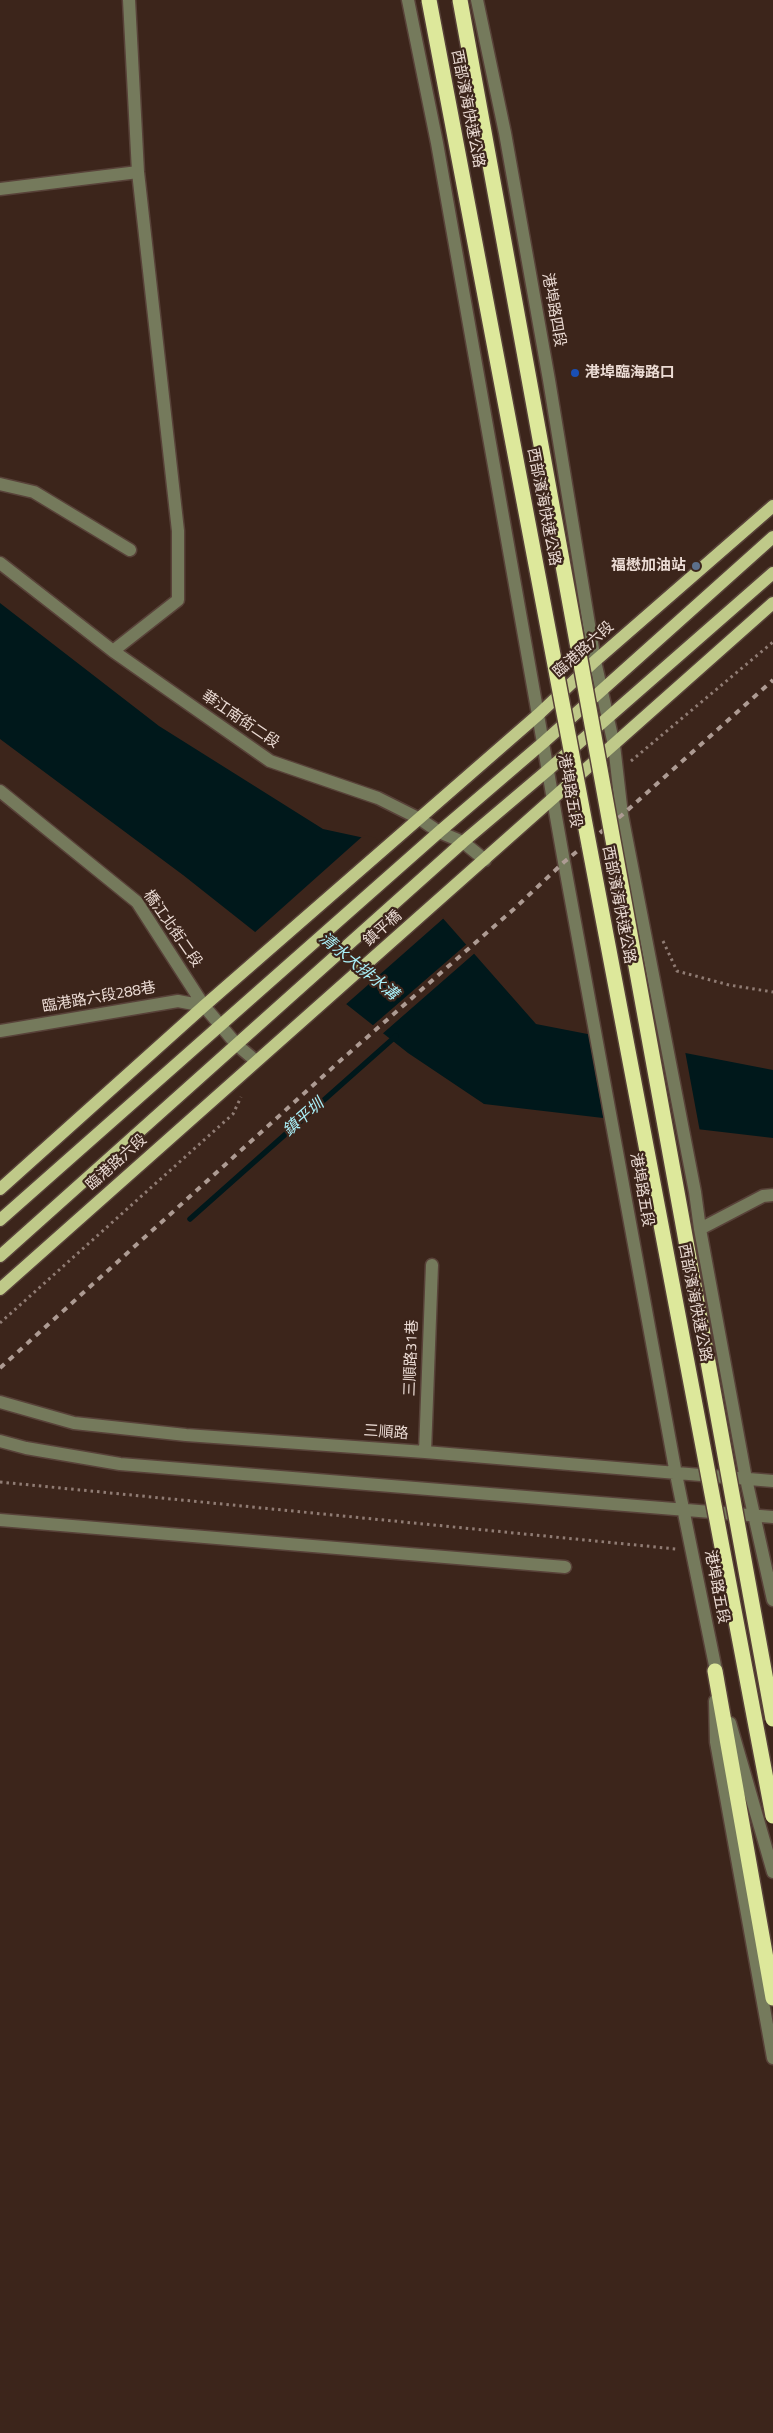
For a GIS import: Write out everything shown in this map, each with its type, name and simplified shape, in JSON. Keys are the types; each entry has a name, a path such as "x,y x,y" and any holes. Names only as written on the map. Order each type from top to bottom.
{"highway":[{"name":"西部濱海快速公路","path":"429,0 773,1816"},
{"name":"西部濱海快速公路","path":"460,0 773,1719"},
{"path":"715,1671 773,1998"}],"main road":[{"name":"臨港路六段","path":"420,819 539,714 595,661 773,506"},
{"path":"0,1220 221,1023 544,742 773,537"},
{"path":"463,842 773,573"},
{"path":"485,860 773,604"},
{"path":"0,1189 204,1006 420,819"},
{"name":"鎮平橋","path":"237,1045 463,842"},
{"name":"鎮平橋","path":"256,1061 485,860"},
{"name":"臨港路六段","path":"0,1256 237,1045"},
{"name":"臨港路六段","path":"0,1289 256,1061"}],"street":[{"path":"113,651 178,600 178,531 138,172 129,0"},
{"path":"408,0 437,143 539,714"},
{"name":"港埠路四段","path":"477,0 504,133 549,380 595,661 614,745"},
{"path":"0,189 138,172"},
{"path":"0,484 34,492 130,550"},
{"name":"華江南街二段","path":"0,563 113,651 270,761 378,798 420,819 439,832 463,842 485,860"},
{"name":"港埠路五段","path":"539,714 564,862 676,1474 685,1510 715,1671 773,1872"},
{"path":"614,745 622,815 695,1192 700,1229 746,1479 773,1600"},
{"name":"橋江北街二段","path":"0,791 137,902 204,1006 221,1023 237,1045 256,1061"},
{"name":"臨港路六段288巷","path":"0,1031 178,1001 204,1006"},
{"path":"700,1229 763,1196 773,1195"},
{"name":"三順路31巷","path":"425,1452 432,1265"},
{"name":"三順路","path":"0,1402 74,1423 186,1435 425,1452 773,1481"},
{"path":"0,1441 26,1448 120,1464 773,1517"},
{"path":"0,1520 565,1567"},
{"name":"港埠路五段","path":"715,1671 716,1742 773,2058"}],"path":[{"path":"617,773 773,642"},
{"path":"662,932 677,971 729,985 773,992"},
{"path":"0,1323 233,1114 241,1096"},
{"path":"0,1482 692,1550"}],"water":[{"name":"清水大排水溝","path":"0,603 159,726 323,829 374,840 536,1024 773,1070 773,1138 484,1104 408,1053 183,875 0,739"}],"pier":[{"path":"364,835 376,838 445,917 344,1006 253,934"},
{"path":"468,943 476,952 381,1035 371,1027"},
{"path":"588,1032 685,1051 700,1132 604,1121"}],"waterway":[{"name":"鎮平圳","path":"190,1219 396,1036"}],"railway":[{"path":"0,1368 341,1060 514,909 564,862 622,815 773,680"}],"place":[{"name":"港埠臨海路口","path":"575,373"},
{"name":"福懋加油站","path":"696,566"}]}
